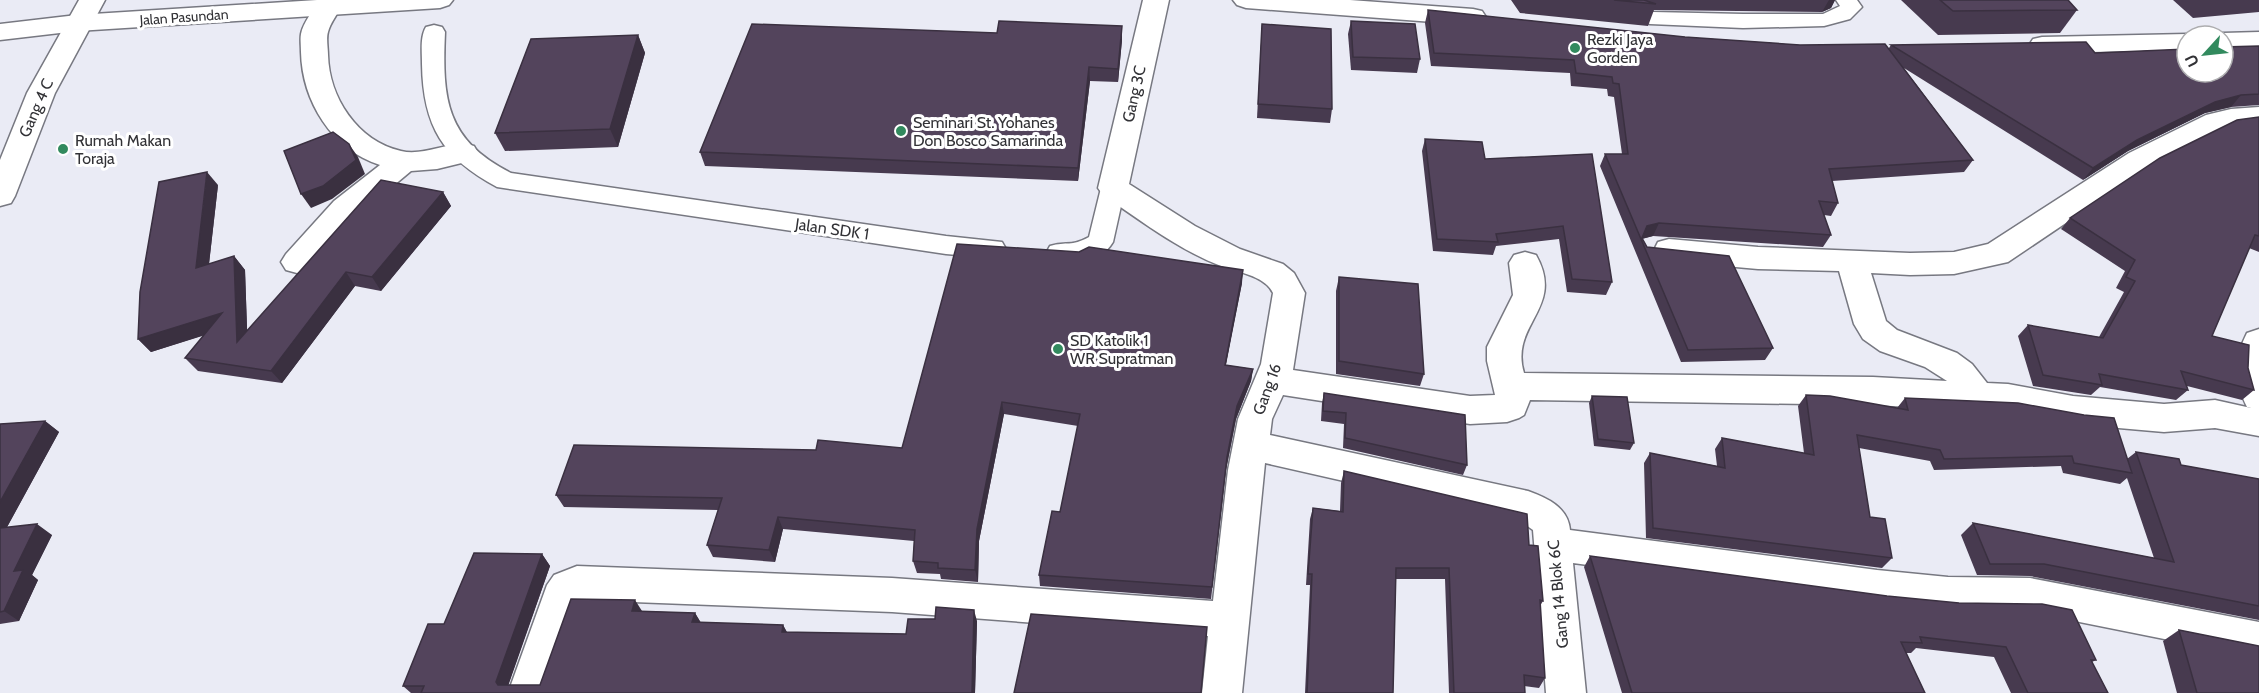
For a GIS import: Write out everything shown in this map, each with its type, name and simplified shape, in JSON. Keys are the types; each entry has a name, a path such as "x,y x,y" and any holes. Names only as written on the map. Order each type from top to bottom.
{"street":[{"name":"Gang 4 C","path":"0,196 41,93 77,23 92,0"},
{"name":"Jalan Pasundan","path":"0,32 77,23 440,0"},
{"name":"Gang 3C","path":"1113,188 1156,0"},
{"path":"1246,0 1492,19"},
{"path":"328,7 314,33 315,73 330,112 354,139 374,153 403,162 437,159 464,153"},
{"path":"1630,34 1754,45"},
{"path":"2235,41 2259,40"},
{"path":"2021,45 2175,42"},
{"path":"1653,249 1758,258 1910,264 1954,263 1997,254 2139,160 2216,122 2231,118 2259,116"},
{"path":"297,262 345,209 403,162"},
{"name":"Gang 16","path":"1113,188 1184,234 1229,257 1272,272 1283,281 1289,293 1273,380 1256,419 1251,445 1222,693"},
{"path":"1852,260 1874,331 1886,340 1920,350 1950,366 1972,383 1976,396"},
{"path":"1273,380 1482,411 1500,410 1512,405 1511,386 1503,354 1507,337 1529,295 1525,263"},
{"path":"2259,342 2254,350 2253,368 2259,397"},
{"path":"1511,386 1873,391 2008,398 2084,411 2164,418 2215,414 2259,422"},
{"name":"Gang 14 Blok 6C","path":"1251,445 1528,507 1542,515 1551,523 1566,693"},
{"path":"1553,543 1877,587 1948,594 2030,595 2259,640"},
{"path":"528,693 561,597 567,588 578,583 892,596 1229,620"}],"lane":[{"path":"1626,0 1638,13 1650,18 1743,21 1824,20 1843,14 1851,7 1846,0"},
{"path":"434,32 432,79 447,128 456,145 464,153"},
{"name":"Jalan SDK 1","path":"464,153 473,162 506,181 946,245 1022,251 1080,254 1100,242 1113,188"}],"building":[{"path":"1614,0 1644,0 1656,4"},
{"path":"1940,0 2068,0 2077,10 1953,11"},
{"path":"1428,10 1685,37 1800,45 1885,44 1973,160 1829,169 1838,203 1819,201 1831,235 1659,223 1647,226 1642,238 1647,247 1729,256 1773,348 1688,350 1605,154 1628,154 1619,84 1613,83 1612,77 1576,73 1574,60 1434,53"},
{"name":"Seminari St. Yohanes Don Bosco Samarinda","path":"999,21 1122,26 1118,69 1089,67 1078,168 700,152 752,24 997,33"},
{"path":"1351,21 1415,24 1420,59 1353,57"},
{"path":"1262,24 1331,29 1332,109 1258,104"},
{"path":"638,35 610,129 495,133 531,39"},
{"path":"2086,42 2095,53 2175,50 2175,84 2235,84 2235,47 2259,46 2259,94 2241,95 2215,102 2137,140 2093,168 1891,45"},
{"path":"2259,117 2259,236 2255,235 2212,336 2249,345 2248,368 2254,390 2181,371 2188,390 2099,374 2102,385 2043,375 2028,325 2103,338 2135,281 2126,277 2135,260 2070,218 2160,158 2237,120"},
{"path":"333,132 349,144 356,160 323,186 301,194 284,151"},
{"path":"1425,139 1482,142 1485,159 1592,154 1612,282 1572,279 1563,226 1496,234 1498,242 1437,239"},
{"path":"207,172 196,268 234,256 237,342 381,180 443,192 372,277 346,272 271,371 185,358 222,313 138,339 140,292 159,182"},
{"path":"957,244 1079,252 1089,247 1243,270 1225,365 1253,369 1237,406 1227,457 1212,587 1039,575 1052,511 1060,512 1080,414 1002,402 977,529 975,570 938,568 938,563 913,561 915,530 778,517 769,550 707,545 722,498 556,495 574,445 816,450 818,440 902,448"},
{"path":"1339,277 1418,284 1424,374 1339,361"},
{"path":"1324,393 1465,415 1467,465 1345,438 1346,413 1323,411"},
{"path":"1806,395 1830,396 1908,410 1905,398 2018,403 2114,418 2132,473 2074,463 2072,456 1944,459 1940,450 1857,435 1870,517 1885,519 1892,558 1653,528 1650,453 1725,468 1722,438 1814,455"},
{"path":"1592,396 1627,397 1634,443 1598,439"},
{"path":"45,421 0,502 0,424"},
{"path":"2136,452 2179,459 2181,465 2259,479 2259,606 2044,564 1990,564 1973,523 2174,562"},
{"path":"1344,471 1527,514 1529,545 1538,546 1543,601 1540,600 1545,678 1524,675 1525,693 1454,693 1449,568 1396,568 1393,693 1307,693 1312,574 1308,574 1313,508 1343,512"},
{"path":"37,524 14,571 23,570 4,611 0,612 0,528"},
{"path":"474,553 542,554 496,682 498,685 540,685 571,599 635,600 632,611 695,613 692,622 783,625 782,632 906,634 908,619 935,619 936,607 974,610 972,693 421,693 424,686 403,686 428,624 444,624"},
{"path":"1590,556 1887,596 1959,603 2042,604 2072,610 2096,660 2091,660 2108,693 2028,693 2006,647 1920,637 1922,643 1901,642 1925,693 1632,693"},
{"path":"1031,614 1207,627 1201,693 1014,693"},
{"path":"2179,630 2259,646 2259,693 2197,693"}],"place":[{"name":"Rezki Jaya Gorden","path":"1575,48"},
{"name":"Seminari St. Yohanes Don Bosco Samarinda","path":"901,131"},
{"name":"Rumah Makan Toraja","path":"63,149"},
{"name":"SD Katolik 1 WR Supratman","path":"1058,349"}]}
